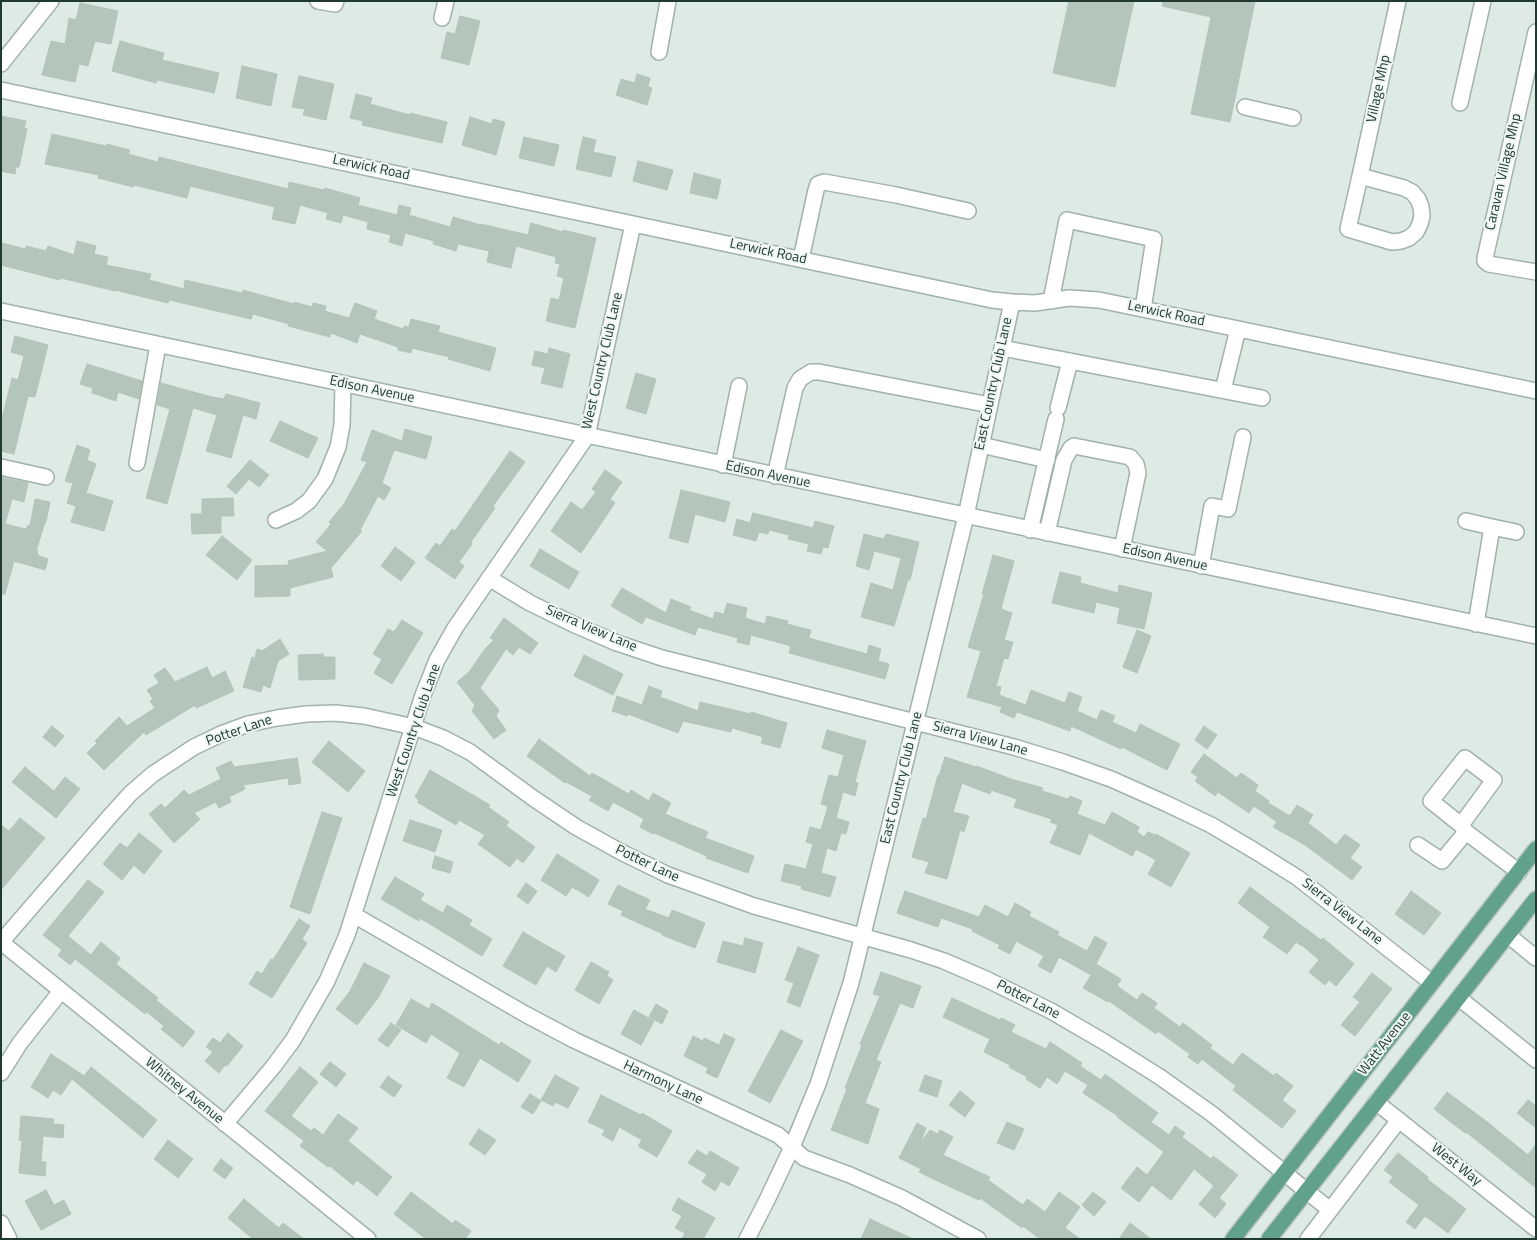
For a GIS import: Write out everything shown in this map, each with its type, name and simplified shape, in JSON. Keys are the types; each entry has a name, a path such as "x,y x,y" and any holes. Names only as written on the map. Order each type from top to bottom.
{"main road":[{"name":"Watt Avenue","path":"1233,1239 1536,849"},
{"name":"Watt Avenue","path":"1269,1239 1536,899"}],"street":[{"path":"1,64 51,1"},
{"path":"318,1 335,3"},
{"path":"442,18 446,1"},
{"path":"659,52 668,1"},
{"name":"Village Mhp","path":"1360,176 1412,192 1422,207 1422,216 1416,232 1409,238 1392,242 1348,229 1398,1"},
{"path":"1460,103 1483,1"},
{"name":"Caravan Village Mhp","path":"1536,32 1485,261 1489,264 1536,272"},
{"name":"Lerwick Road","path":"1,90 992,300 1035,303 1089,298 1536,391"},
{"path":"1245,107 1293,118"},
{"path":"801,259 816,190 818,184 824,182 896,194 968,211"},
{"path":"1051,301 1067,220 1154,239 1143,309"},
{"name":"West Country Club Lane","path":"225,1124 273,1067 311,1011 327,982 354,915 423,695 437,660 455,628 587,436 633,224"},
{"name":"East Country Club Lane","path":"747,1239 792,1147 818,1084 839,1024 863,936 966,516 1012,302"},
{"name":"Edison Avenue","path":"1,311 1536,636"},
{"path":"1223,390 1238,329"},
{"path":"137,463 158,345"},
{"path":"1002,348 1262,398"},
{"path":"1030,530 1070,361"},
{"path":"775,476 795,388 800,379 811,372 990,406"},
{"path":"276,520 296,511 309,501 325,479 338,448 342,425 343,384"},
{"path":"723,465 739,386"},
{"path":"1201,566 1212,506 1228,509 1243,436"},
{"path":"981,445 1047,460"},
{"path":"1047,533 1064,460 1071,448 1074,446 1130,457 1136,464 1138,473 1122,549"},
{"path":"1,467 46,477"},
{"path":"1466,521 1516,532"},
{"path":"1476,624 1492,527"},
{"name":"Sierra View Lane","path":"489,578 555,616 617,643 694,667 1014,747 1063,762 1120,783 1165,803 1255,850 1298,878 1432,983"},
{"name":"Potter Lane","path":"1,942 131,793 153,774 194,747 248,724 276,718 335,713 364,716 414,727 443,738 470,752 576,827 668,875 754,906 944,961 1051,1011 1160,1077 1212,1114 1330,1210"},
{"path":"1418,846 1442,861 1463,828 1518,872"},
{"name":"Harmony Lane","path":"354,915 566,1036 637,1071 778,1135 804,1158 850,1175 902,1198 978,1239"},
{"path":"1508,935 1536,958"},
{"name":"Whitney Avenue","path":"1,942 368,1239"},
{"path":"1,1073 20,1043 61,991"},
{"path":"1458,998 1536,1060"},
{"name":"West Way","path":"1376,1102 1536,1229"},
{"path":"1308,1239 1399,1120"},
{"path":"1,1223 9,1239"}],"building":[{"path":"1069,1 1134,1 1115,87 1053,73"},
{"path":"1163,1 1255,1 1230,122 1191,114 1211,17 1162,6"},
{"path":"80,3 118,11 111,44 95,41 88,66 79,64 75,82 42,75 51,41 65,44 69,18 76,20"},
{"path":"460,16 480,21 469,65 441,58 447,32 455,34"},
{"path":"120,41 164,53 162,60 219,73 214,93 157,80 156,83 112,71"},
{"path":"242,66 277,74 271,106 236,98"},
{"path":"637,74 650,78 648,87 652,88 647,105 616,95 621,79 635,83"},
{"path":"299,76 334,84 326,120 303,115 305,109 292,107"},
{"path":"356,94 372,98 370,104 410,115 410,113 447,122 442,143 362,125 363,121 350,118"},
{"path":"1,116 26,121 24,128 27,129 19,167 16,167 15,174 1,171"},
{"path":"470,117 492,124 493,119 505,122 496,155 462,145"},
{"path":"52,134 130,150 128,154 158,162 159,157 288,189 289,182 324,190 325,188 360,198 358,205 397,215 399,205 411,208 409,215 450,227 453,217 528,235 531,223 563,232 563,230 596,238 575,328 546,321 551,298 559,300 564,278 557,276 560,264 555,263 556,257 516,246 511,268 487,262 489,251 458,244 456,251 433,244 434,241 405,233 402,246 389,242 391,235 367,229 368,222 343,215 341,223 326,219 328,213 300,205 295,224 272,219 275,207 190,186 187,198 134,185 133,187 98,178 99,175 45,164"},
{"path":"524,137 559,145 554,166 519,158"},
{"path":"583,137 596,140 593,152 616,157 611,177 576,169"},
{"path":"638,161 673,170 667,190 633,181"},
{"path":"694,173 721,180 717,199 690,193"},
{"path":"77,241 96,246 94,254 108,257 106,265 151,274 149,280 184,289 185,280 242,293 243,290 294,304 294,302 312,307 313,303 326,306 325,311 349,318 355,303 377,311 374,319 403,329 404,326 409,327 411,319 440,326 438,332 496,348 490,371 448,359 449,357 412,348 411,353 398,350 398,347 360,334 357,343 331,333 330,337 253,314 251,319 169,300 168,303 61,278 60,280 1,265 1,243 26,249 26,246 46,251 48,246 74,255"},
{"path":"15,336 48,345 35,397 28,396 14,454 1,451 1,423 12,378 18,380 24,356 11,352"},
{"path":"549,348 570,354 562,388 541,383 545,368 532,365 535,351 548,354"},
{"path":"87,364 142,381 139,399 118,392 116,401 92,393 93,388 80,384"},
{"path":"636,373 656,379 646,414 626,408"},
{"path":"161,383 212,397 224,399 226,394 260,403 256,419 243,415 231,458 206,451 217,415 193,408 167,504 146,498 170,409 157,405"},
{"path":"280,421 318,438 308,458 270,441"},
{"path":"405,429 432,437 426,459 394,450 382,483 391,488 384,500 378,496 360,530 362,531 331,568 333,577 290,588 290,596 255,597 255,566 289,565 288,561 327,551 316,542 344,504 367,462 361,460 372,430 402,441"},
{"path":"77,445 90,450 87,460 96,464 86,493 113,501 104,531 71,522 76,506 67,503 73,483 65,481"},
{"path":"510,451 525,462 493,506 495,508 459,562 464,566 455,579 425,558 436,543 440,546 452,529 455,531"},
{"path":"250,460 269,475 259,487 249,479 236,494 227,486"},
{"path":"605,470 622,482 610,499 615,503 581,553 551,531 571,502 582,510 596,492 592,489"},
{"path":"1,477 28,483 24,502 12,499 5,524 26,529 28,525 30,526 35,499 50,502 46,522 36,551 38,551 37,555 48,559 45,570 14,561 5,594 1,594"},
{"path":"681,490 730,502 725,522 695,514 688,543 669,538"},
{"path":"233,498 234,516 221,516 221,533 192,534 191,514 202,514 202,499"},
{"path":"753,513 813,528 815,521 834,526 828,548 823,547 821,554 807,551 809,544 788,539 789,535 769,530 768,534 759,532 756,541 733,535 737,519 750,523"},
{"path":"864,534 884,539 886,534 919,542 910,580 908,580 894,626 861,617 871,583 893,590 901,558 874,551 869,570 856,566"},
{"path":"222,536 252,560 237,580 206,555"},
{"path":"395,547 415,562 401,581 381,566"},
{"path":"540,549 579,572 569,589 530,566"},
{"path":"993,555 1014,561 1001,609 1012,613 1004,640 1013,642 1008,659 1004,658 996,686 1001,687 999,695 1026,705 1031,690 1065,703 1069,692 1082,697 1077,711 1097,720 1101,710 1115,716 1112,722 1136,733 1140,724 1180,744 1167,770 1122,747 1121,749 1071,726 1070,731 1017,712 1014,718 1000,712 1002,707 967,697 981,651 968,647 984,594 982,594"},
{"path":"1060,572 1081,577 1080,583 1118,593 1119,585 1152,593 1144,629 1117,623 1120,608 1096,602 1094,613 1052,603"},
{"path":"622,588 666,613 671,599 691,607 689,610 713,619 715,612 724,614 727,603 747,608 745,618 765,624 767,616 788,621 787,624 811,630 809,638 867,654 869,645 881,649 878,661 889,664 885,679 789,653 791,646 751,635 749,645 737,642 738,638 698,627 695,635 646,617 642,624 611,606"},
{"path":"504,618 538,643 530,654 519,647 513,655 506,649 480,688 499,710 496,716 506,730 494,739 472,711 475,705 457,682 469,672 485,649 494,640 490,638"},
{"path":"402,620 423,633 392,684 374,673 382,659 373,654 388,629 394,632"},
{"path":"1137,630 1151,636 1137,673 1123,667"},
{"path":"280,639 289,654 278,661 270,688 263,685 261,692 243,687 252,657 255,658 257,649 262,651"},
{"path":"323,654 323,657 335,657 335,679 299,680 298,655"},
{"path":"584,655 623,674 613,695 574,676"},
{"path":"207,667 212,678 225,671 234,691 196,708 195,705 146,735 144,732 104,770 87,753 97,743 95,741 119,717 127,726 155,708 150,701 153,699 147,690 159,683 154,675 165,668 175,682"},
{"path":"649,686 662,691 660,697 698,711 700,702 751,714 751,712 787,723 780,748 761,743 763,737 732,728 731,732 683,721 678,733 628,714 627,716 612,711 617,696 642,705"},
{"path":"52,726 64,736 55,747 43,737"},
{"path":"1204,726 1217,735 1207,749 1195,740"},
{"path":"827,730 866,741 855,782 858,783 855,796 843,792 836,818 849,822 846,834 841,833 836,851 827,848 821,873 836,877 830,897 801,889 802,886 781,881 785,864 806,869 813,844 806,842 810,827 821,830 828,806 821,804 829,775 838,777 844,755 822,748"},
{"path":"539,739 590,776 592,773 629,794 631,790 649,801 653,793 671,803 665,814 708,832 705,838 754,856 748,873 706,858 707,856 653,834 640,827 644,819 613,802 608,811 589,800 592,796 565,783 527,756"},
{"path":"329,741 365,771 348,792 312,762"},
{"path":"1204,754 1237,778 1241,773 1258,785 1255,791 1269,801 1268,803 1290,816 1297,805 1313,815 1308,823 1336,845 1345,834 1360,845 1350,858 1362,867 1352,880 1305,845 1273,827 1277,822 1254,806 1249,813 1218,792 1215,796 1195,781 1198,777 1191,772"},
{"path":"945,757 1043,788 1042,791 1068,799 1070,796 1082,801 1077,814 1105,825 1112,812 1139,827 1137,832 1144,837 1148,832 1156,834 1190,853 1171,887 1148,874 1156,860 1136,849 1132,856 1089,833 1080,855 1050,843 1058,825 1050,822 1052,819 1014,807 1017,799 991,790 990,794 962,783 953,812 969,816 964,832 960,830 947,879 925,873 929,862 912,857 923,818 926,819"},
{"path":"297,758 301,783 289,785 288,778 243,785 245,789 229,797 231,802 219,808 216,802 194,813 200,819 174,843 149,814 161,804 165,808 184,790 189,795 221,779 216,768 231,761 234,767"},
{"path":"25,767 54,791 65,777 80,789 56,818 12,782"},
{"path":"430,770 490,805 488,807 509,822 506,826 535,847 523,863 517,858 510,867 478,844 485,835 459,820 456,825 417,802 419,800 415,797"},
{"path":"322,812 342,818 310,914 290,907"},
{"path":"20,818 45,838 1,890 1,825 9,831"},
{"path":"410,820 442,830 435,852 403,841"},
{"path":"139,833 162,851 144,874 134,865 122,880 103,864 120,843 127,848"},
{"path":"557,854 599,880 589,897 572,887 566,896 541,880"},
{"path":"435,856 453,862 450,873 432,868"},
{"path":"395,877 424,894 420,900 443,913 447,905 472,920 469,925 492,939 482,956 420,918 419,921 381,899"},
{"path":"88,880 104,892 68,936 91,955 101,942 120,958 116,964 158,998 156,1000 195,1032 183,1047 161,1029 164,1026 147,1012 145,1014 75,959 70,965 58,955 62,950 43,935"},
{"path":"526,883 537,891 528,904 517,896"},
{"path":"618,885 650,900 645,909 669,918 672,910 705,923 695,948 662,935 621,915 623,911 608,904"},
{"path":"1250,887 1321,940 1323,938 1354,964 1336,986 1329,980 1325,985 1309,972 1319,960 1302,945 1296,942 1287,954 1263,937 1270,927 1238,903"},
{"path":"905,891 979,917 985,905 1008,917 1015,903 1031,912 1029,916 1059,932 1057,935 1087,951 1095,936 1107,943 1096,964 1121,979 1117,986 1137,1000 1142,993 1157,1003 1154,1008 1180,1027 1183,1023 1212,1045 1210,1048 1233,1065 1242,1053 1274,1076 1276,1073 1293,1086 1282,1100 1296,1111 1282,1128 1233,1090 1236,1086 1202,1059 1198,1064 1188,1057 1190,1054 1158,1031 1156,1034 1109,1001 1083,988 1091,975 1059,957 1051,973 1038,966 1044,956 1016,941 1010,954 998,948 1000,945 972,931 973,929 941,918 938,927 897,913"},
{"path":"1411,891 1441,913 1424,935 1395,914"},
{"path":"299,919 310,926 302,939 307,943 272,998 249,984 257,971 262,974 271,959 273,960"},
{"path":"523,932 565,956 556,972 547,966 536,985 503,966"},
{"path":"745,938 763,943 755,973 717,962 723,941 743,946"},
{"path":"798,947 819,955 800,1007 787,1002 794,983 785,980"},
{"path":"591,962 609,972 607,976 613,980 599,1004 575,990"},
{"path":"364,963 390,976 378,998 357,1025 336,1009 350,991"},
{"path":"881,972 921,986 913,1008 900,1003 876,1060 881,1062 865,1103 879,1109 868,1144 831,1130 862,1045 860,1044 880,996 873,994"},
{"path":"1372,973 1392,989 1355,1036 1341,1025 1360,1002 1353,997"},
{"path":"952,998 1015,1025 1011,1032 1046,1049 1050,1042 1082,1063 1080,1066 1101,1080 1105,1074 1158,1113 1151,1122 1169,1135 1175,1126 1185,1133 1182,1137 1211,1159 1213,1156 1238,1175 1219,1198 1226,1204 1215,1218 1199,1204 1214,1186 1194,1169 1171,1200 1152,1185 1139,1202 1121,1188 1137,1167 1147,1175 1164,1152 1118,1116 1083,1093 1088,1085 1065,1071 1057,1084 1047,1077 1040,1088 1026,1079 1027,1077 1009,1067 1010,1065 984,1052 990,1039 943,1017"},
{"path":"411,999 429,1009 432,1003 499,1045 501,1042 531,1061 518,1082 480,1058 464,1087 447,1078 460,1053 431,1034 426,1043 396,1025"},
{"path":"656,1004 668,1011 662,1024 649,1017"},
{"path":"634,1010 654,1021 641,1045 621,1034"},
{"path":"391,1023 401,1030 388,1047 378,1040"},
{"path":"781,1030 803,1041 770,1103 748,1091"},
{"path":"228,1033 243,1046 219,1073 205,1061 213,1052 206,1047 213,1038 220,1043"},
{"path":"724,1034 735,1039 717,1078 706,1073 708,1068 684,1056 693,1036 703,1041 704,1038 719,1045"},
{"path":"51,1054 84,1076 91,1067 157,1120 143,1138 72,1079 61,1095 53,1090 48,1098 31,1087"},
{"path":"330,1062 346,1074 336,1087 320,1074"},
{"path":"300,1067 318,1082 291,1116 311,1131 314,1128 323,1135 338,1114 358,1128 348,1141 392,1177 377,1196 357,1180 353,1185 330,1166 328,1167 300,1146 304,1141 265,1111"},
{"path":"555,1075 579,1088 568,1108 555,1102 553,1106 541,1100"},
{"path":"925,1075 942,1081 937,1097 919,1091"},
{"path":"388,1076 402,1086 394,1097 380,1087"},
{"path":"960,1091 975,1103 965,1117 949,1105"},
{"path":"1447,1092 1528,1155 1536,1144 1536,1188 1434,1109"},
{"path":"530,1094 541,1101 533,1114 521,1107"},
{"path":"601,1095 641,1115 642,1113 672,1131 657,1157 638,1146 642,1140 619,1127 613,1141 602,1135 605,1130 588,1122"},
{"path":"1528,1100 1536,1106 1536,1128 1517,1113"},
{"path":"21,1116 54,1119 53,1124 64,1125 63,1138 43,1136 41,1162 46,1162 45,1176 19,1173 22,1141 19,1140"},
{"path":"1007,1122 1024,1129 1014,1150 997,1143"},
{"path":"917,1123 926,1128 920,1143 930,1130 938,1134 940,1130 953,1137 943,1155 990,1177 988,1180 1023,1205 1027,1199 1045,1212 1059,1192 1080,1207 1065,1228 1080,1239 1040,1239 980,1198 979,1200 931,1178 919,1172 921,1169 899,1158"},
{"path":"479,1129 496,1140 485,1155 469,1144"},
{"path":"168,1140 193,1159 178,1178 154,1159"},
{"path":"697,1150 707,1156 710,1151 739,1168 729,1186 721,1181 715,1191 702,1182 707,1174 688,1163"},
{"path":"1398,1153 1428,1177 1427,1179 1466,1209 1448,1233 1425,1216 1415,1229 1406,1222 1419,1205 1389,1182 1393,1177 1384,1170"},
{"path":"221,1159 233,1168 225,1179 213,1170"},
{"path":"46,1190 54,1205 64,1200 71,1214 41,1230 25,1201"},
{"path":"411,1192 453,1224 455,1220 471,1231 465,1239 426,1239 394,1214"},
{"path":"1093,1192 1106,1202 1094,1216 1082,1205"},
{"path":"678,1198 715,1218 703,1239 682,1239 685,1233 675,1228 682,1216 672,1210"},
{"path":"244,1199 279,1228 283,1223 304,1239 253,1239 228,1218"},
{"path":"870,1219 913,1239 861,1239"},
{"path":"1130,1223 1151,1239 1119,1239"}]}
